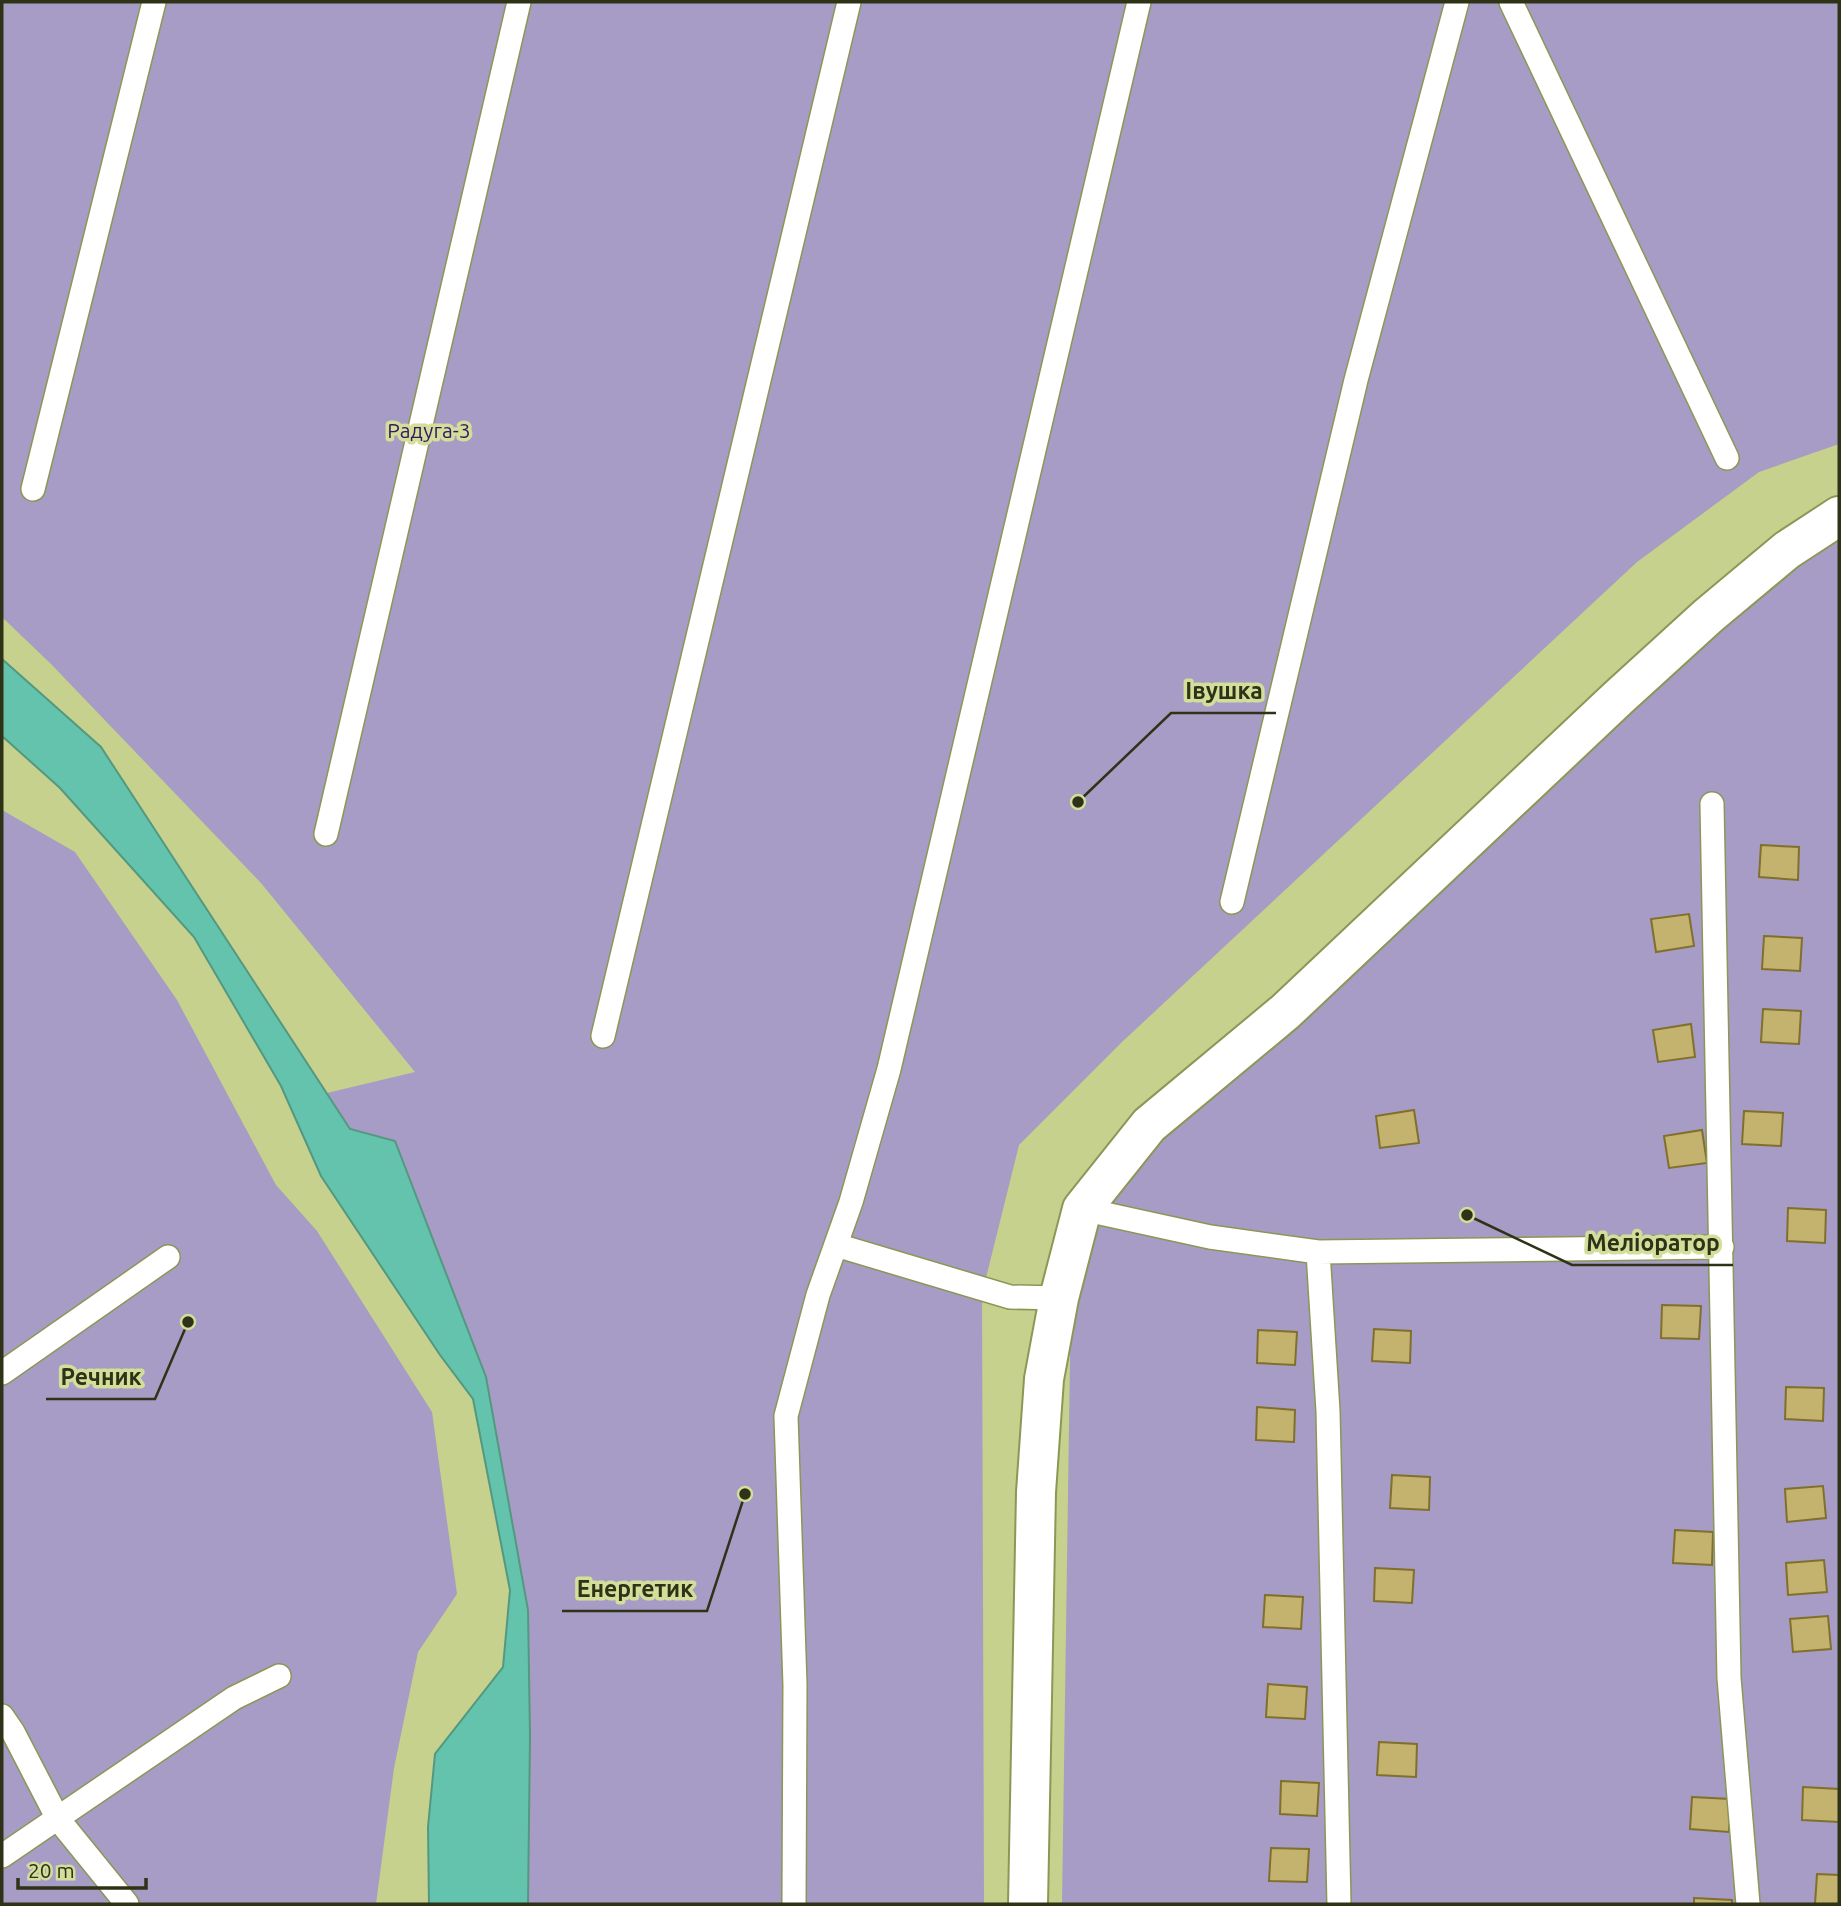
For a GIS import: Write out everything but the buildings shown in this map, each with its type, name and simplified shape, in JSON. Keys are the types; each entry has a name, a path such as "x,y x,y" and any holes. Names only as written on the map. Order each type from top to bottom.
{"street":[{"path":"1028,1904 1036,1492 1044,1379 1059,1298 1082,1209 1149,1125 1285,1013 1708,616 1787,550 1839,516"}],"lane":[{"path":"33,489 154,2"},
{"path":"326,834 519,2"},
{"path":"603,1036 849,2"},
{"path":"794,1904 795,1685 786,1416 818,1295 851,1202 889,1069 1139,2"},
{"path":"1232,902 1356,380 1457,2"},
{"path":"1511,2 1727,458"},
{"path":"1712,804 1729,1678 1748,1904"},
{"path":"1082,1209 1210,1237 1318,1252 1722,1247"},
{"path":"836,1245 1010,1297 1059,1298"},
{"path":"1318,1252 1328,1411 1339,1904"},
{"path":"2,1373 168,1257"},
{"path":"2,1856 234,1698 279,1676"},
{"path":"2,1716 58,1819 127,1904"}],"green space":[{"name":"Радуга-3","path":"2,2 1839,2 1839,444 1759,472 1637,562 1122,1042 1019,1145 982,1294 984,1904 528,1904 530,1736 486,1377 395,1141 350,1129 327,1093 415,1072 261,883 51,664 2,617"},
{"path":"1839,534 1839,1904 1062,1904 1071,1289 1121,1140 1802,551"},
{"path":"2,810 75,852 177,1000 276,1185 317,1231 432,1412 457,1594 418,1652 394,1768 376,1904 2,1904"}],"water":[{"path":"2,659 101,747 350,1129 395,1141 486,1377 528,1610 528,1904 429,1904 428,1827 435,1754 503,1667 510,1590 473,1399 440,1355 321,1176 281,1086 194,937 60,788 2,736"}],"place":[{"name":"Івушка","path":"1078,802"},
{"name":"Меліоратор","path":"1467,1215"},
{"name":"Речник","path":"188,1322"},
{"name":"Енергетик","path":"745,1494"}]}
